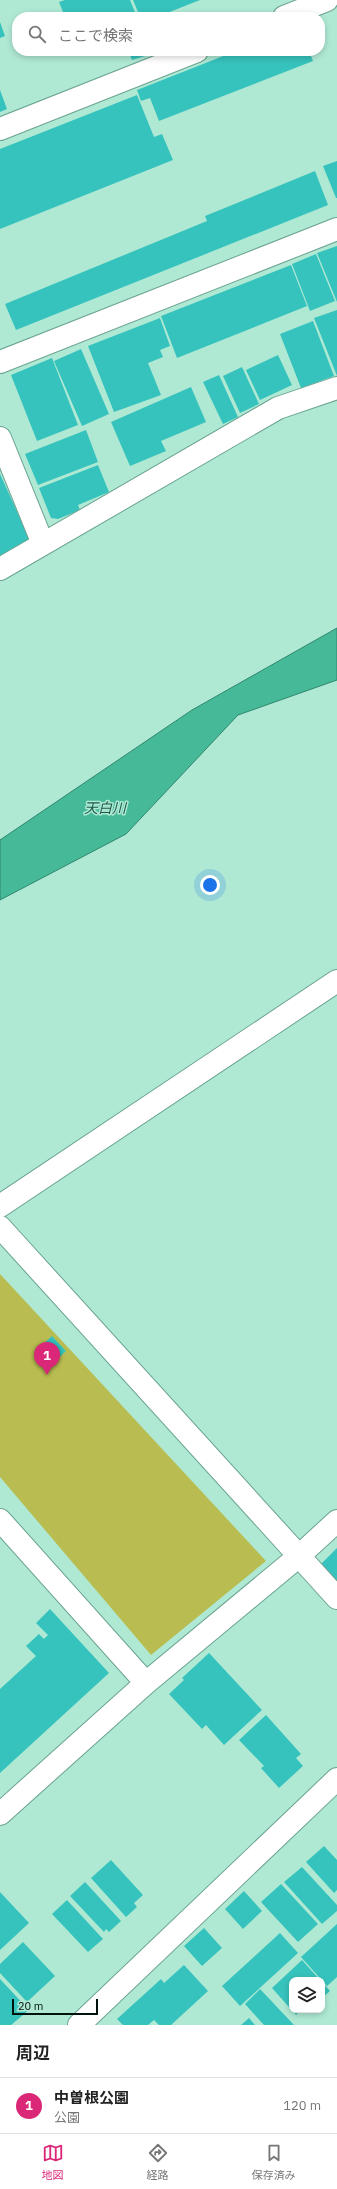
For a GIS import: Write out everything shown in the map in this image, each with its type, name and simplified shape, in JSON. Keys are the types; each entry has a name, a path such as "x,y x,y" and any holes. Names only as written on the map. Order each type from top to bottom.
{"street":[{"path":"297,12 327,0"},
{"path":"0,129 185,56"},
{"path":"0,362 337,229"},
{"path":"0,569 278,408 337,388"},
{"path":"0,438 43,544"},
{"path":"0,1206 337,981"},
{"path":"0,1226 337,1598"},
{"path":"0,1520 146,1683"},
{"path":"0,1814 146,1683 299,1556 337,1521"},
{"path":"79,2025 337,1779"}],"shaded area":[{"path":"0,1274 266,1561 151,1655 0,1477"}],"water":[{"name":"天白川","path":"337,628 337,680 238,715 126,834 0,900 0,840 192,710"}],"building":[{"path":"65,0 130,0 135,12 63,12 59,2"},
{"path":"133,0 200,0 170,12 138,12"},
{"path":"0,22 5,36 0,38"},
{"path":"130,56 145,56 132,60"},
{"path":"223,56 311,56 313,61 159,121 150,98 141,101 137,90"},
{"path":"0,90 7,109 0,112"},
{"path":"137,95 154,137 162,134 173,160 0,229 0,149"},
{"path":"337,161 337,198 336,198 323,166"},
{"path":"315,171 328,205 16,330 5,304 207,221 205,216"},
{"path":"337,246 337,302 317,253"},
{"path":"316,254 335,301 310,311 292,264"},
{"path":"291,265 307,306 177,358 161,316"},
{"path":"337,310 337,376 314,318"},
{"path":"160,318 170,346 160,350 163,357 148,363 161,395 114,412 88,346"},
{"path":"313,321 334,376 301,388 280,334"},
{"path":"81,349 109,414 82,426 54,361"},
{"path":"278,355 292,385 260,400 246,370"},
{"path":"52,358 78,425 37,441 11,375"},
{"path":"242,367 259,404 240,413 223,376"},
{"path":"219,375 238,417 223,424 203,382"},
{"path":"191,387 206,422 161,441 166,451 130,466 111,422"},
{"path":"86,430 98,462 38,485 25,454"},
{"path":"98,465 109,492 78,505 80,510 58,519 51,518 39,488"},
{"path":"0,474 30,540 9,550 11,556 0,561"},
{"path":"52,1336 66,1351 54,1362 40,1347"},
{"path":"337,1548 337,1585 319,1566"},
{"path":"50,1609 109,1673 0,1773 0,1689 36,1656 26,1646 39,1634 44,1639 48,1635 36,1623"},
{"path":"209,1653 262,1710 224,1745 206,1725 202,1729 169,1694 184,1680 182,1678"},
{"path":"266,1715 301,1754 296,1758 303,1766 279,1788 261,1768 264,1766 239,1740"},
{"path":"324,1846 337,1860 337,1890 334,1893 306,1862"},
{"path":"111,1860 143,1895 134,1903 137,1907 126,1917 91,1878"},
{"path":"302,1867 337,1905 337,1911 322,1924 284,1882"},
{"path":"85,1882 121,1921 109,1932 106,1929 104,1932 70,1896"},
{"path":"281,1884 318,1924 298,1942 261,1902"},
{"path":"244,1891 262,1911 243,1929 225,1909"},
{"path":"0,1892 29,1923 0,1950"},
{"path":"67,1900 103,1939 88,1952 52,1914"},
{"path":"337,1924 337,1977 327,1986 325,1984 325,1977 319,1977 301,1957"},
{"path":"204,1928 222,1948 202,1966 184,1946"},
{"path":"280,1933 298,1953 240,2006 222,1986"},
{"path":"23,1942 55,1976 27,2002 0,1973 0,1964"},
{"path":"302,1960 317,1977 289,1977 289,2007 272,1988"},
{"path":"184,1965 208,1991 171,2025 159,2025 154,2020 148,2025 123,2025 117,2019 161,1979 164,1983"},
{"path":"0,1979 29,2010 11,2025 0,2025"},
{"path":"325,1985 330,1991 325,1995"},
{"path":"260,1989 294,2025 264,2025 245,2004"},
{"path":"249,2018 255,2025 241,2025"}],"place":[{"name":"中曽根公園","path":"47,1375"}]}
